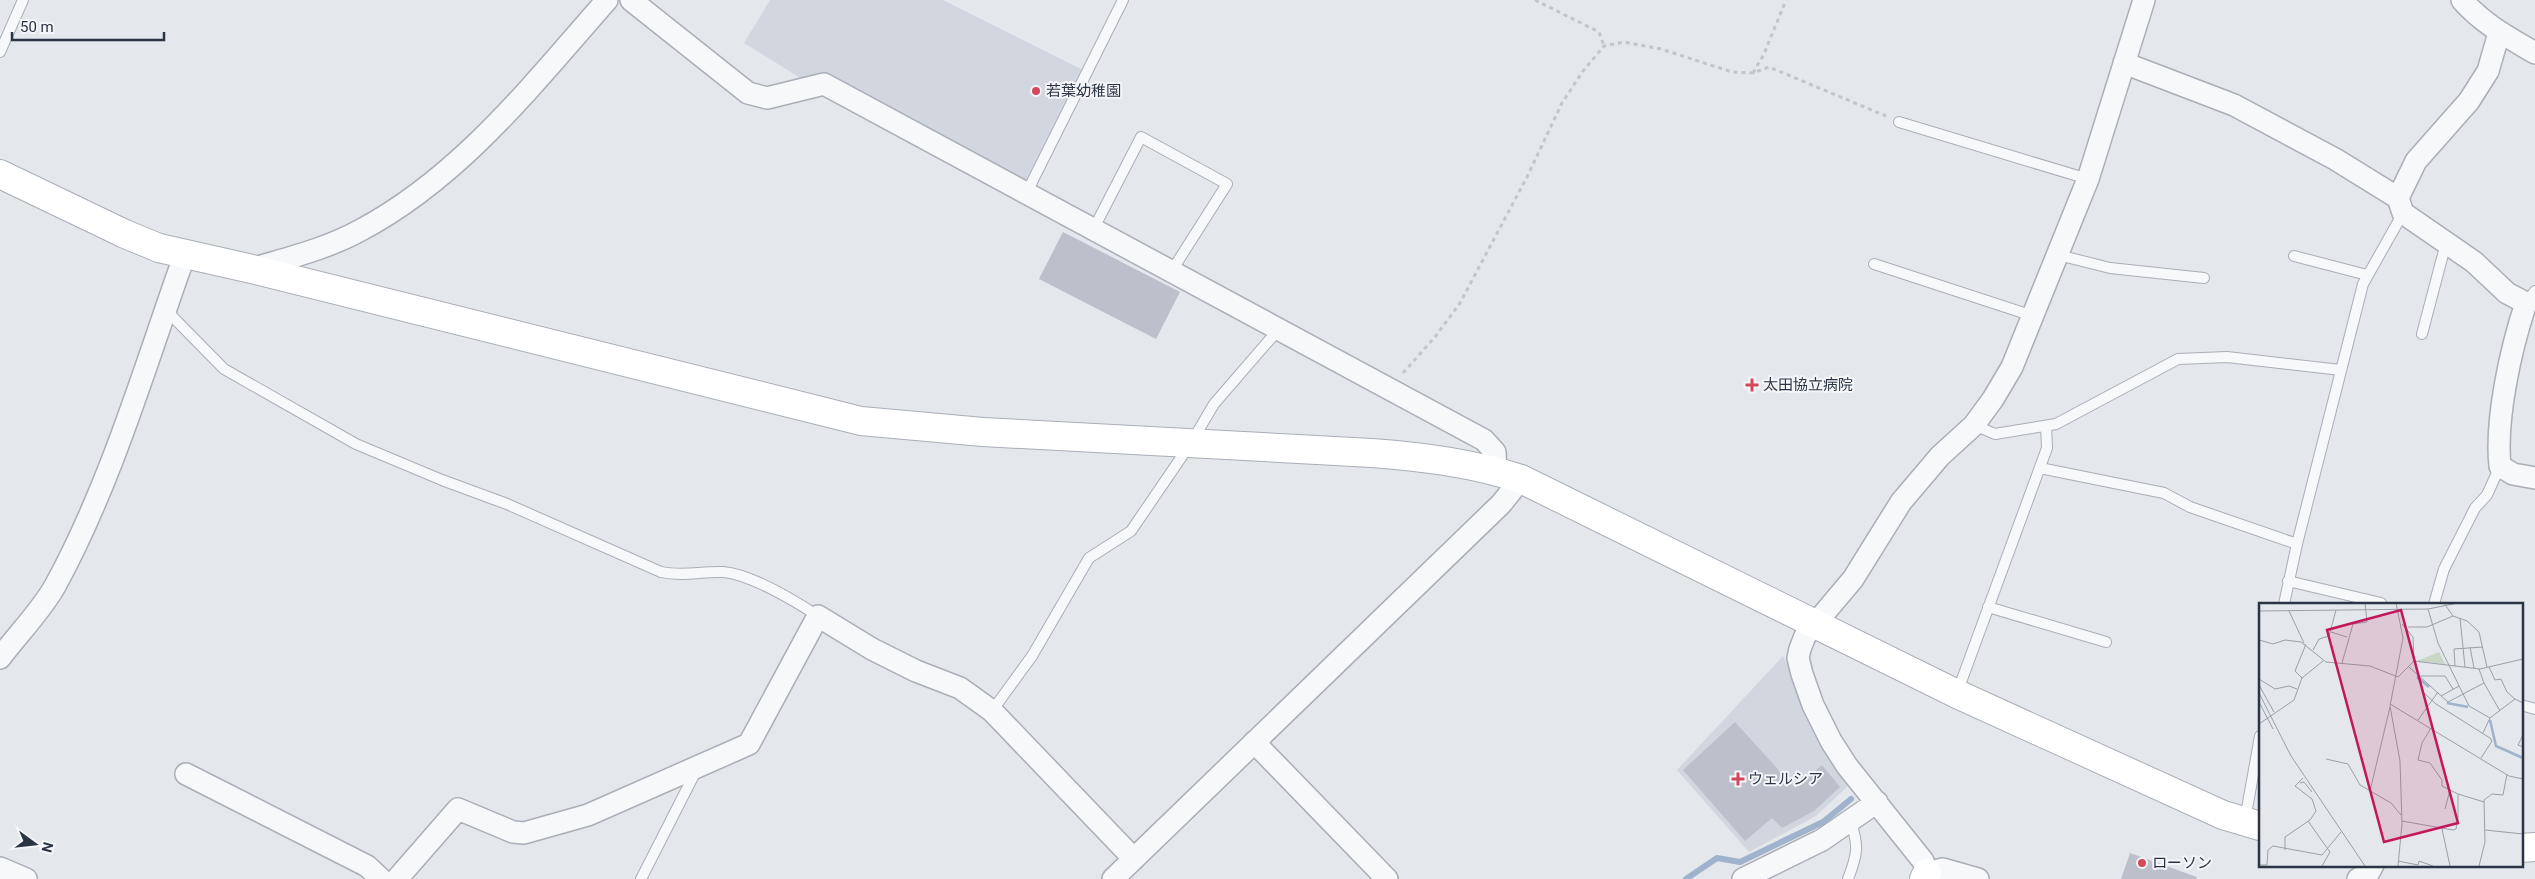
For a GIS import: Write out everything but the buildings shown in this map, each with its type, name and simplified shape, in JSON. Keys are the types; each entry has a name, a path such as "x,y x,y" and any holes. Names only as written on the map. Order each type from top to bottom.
{"street":[{"path":"252,269 315,250 359,231 423,190 496,126 607,0"},
{"path":"630,0 748,93 767,98 824,84 1484,440 1495,452 1496,470"},
{"path":"1978,879 1943,869 1926,877 1923,861 1847,766 1830,741 1813,706 1798,658 1804,636 1853,579 1915,483 1940,456 1974,426 2003,384 2033,316 2088,179 2144,0"},
{"path":"2462,0 2480,19 2499,33 2535,53"},
{"path":"2400,206 2416,161 2469,101 2488,71 2499,33"},
{"path":"2124,63 2234,105 2335,159 2474,262 2507,293 2530,297 2517,330 2505,394 2498,452 2500,466 2513,474 2535,478"},
{"path":"0,174 125,234 159,248 252,269 861,421 974,431 1422,457 1496,470 1521,478 1957,694 2224,815 2252,823"},
{"path":"0,658 54,587 77,542 119,442 185,254"},
{"path":"1113,879 1501,504 1521,478"},
{"path":"397,879 458,809 513,832 524,833 588,814 749,744 818,616 872,649 916,671 960,688 992,711 1134,859"},
{"path":"1254,742 1388,879"},
{"path":"186,774 367,866 381,879"},
{"path":"1748,878 1822,840 1877,802"},
{"path":"2522,848 2535,847"},
{"path":"2358,879 2368,874 2373,866"},
{"path":"0,868 26,879"}],"lane":[{"path":"0,52 23,0"},
{"path":"1026,194 1123,0"},
{"path":"1899,122 2088,179"},
{"path":"1093,230 1141,137 1227,184 1171,272"},
{"path":"2284,603 2297,544 2363,284 2400,206"},
{"path":"2422,334 2446,243"},
{"path":"2058,255 2110,268 2204,278"},
{"path":"2294,256 2367,275"},
{"path":"1874,264 2033,316"},
{"path":"165,309 224,369 356,444 442,480 507,504 661,572 679,576 724,572 766,587 791,599 818,616"},
{"path":"992,711 1032,656 1089,558 1131,531 1214,404 1278,330"},
{"path":"1974,426 1996,434 2056,424 2178,359 2227,357 2341,370"},
{"path":"1957,694 2047,448 2046,426"},
{"path":"2434,603 2444,569 2475,508 2487,495 2500,466"},
{"path":"2040,468 2164,493 2190,506 2297,544"},
{"path":"2288,581 2381,603"},
{"path":"1988,607 2106,642"},
{"path":"2522,705 2535,709"},
{"path":"2252,823 2259,747"},
{"path":"641,879 700,764"},
{"path":"1848,879 1857,855 1855,834 1850,819"}],"path":[{"path":"1535,0 1599,32 1604,46"},
{"path":"1753,73 1764,54 1786,0"},
{"path":"1385,388 1404,373 1435,337 1460,303 1527,177 1562,103 1583,71 1604,46 1624,42 1662,49 1732,72 1753,73 1769,67 1899,122"}],"shaded area":[{"path":"770,0 943,0 1083,70 1024,184 807,82 744,43"},
{"path":"1783,656 1848,786 1816,816 1749,852 1677,770"}],"waterway":[{"path":"1686,879 1717,858 1740,862 1823,822 1851,799"}],"place":[{"name":"若葉幼稚園","path":"1036,91"},
{"name":"太田協立病院","path":"1752,385"},
{"name":"ウェルシア","path":"1738,779"},
{"name":"ローソン","path":"2142,863"}]}
